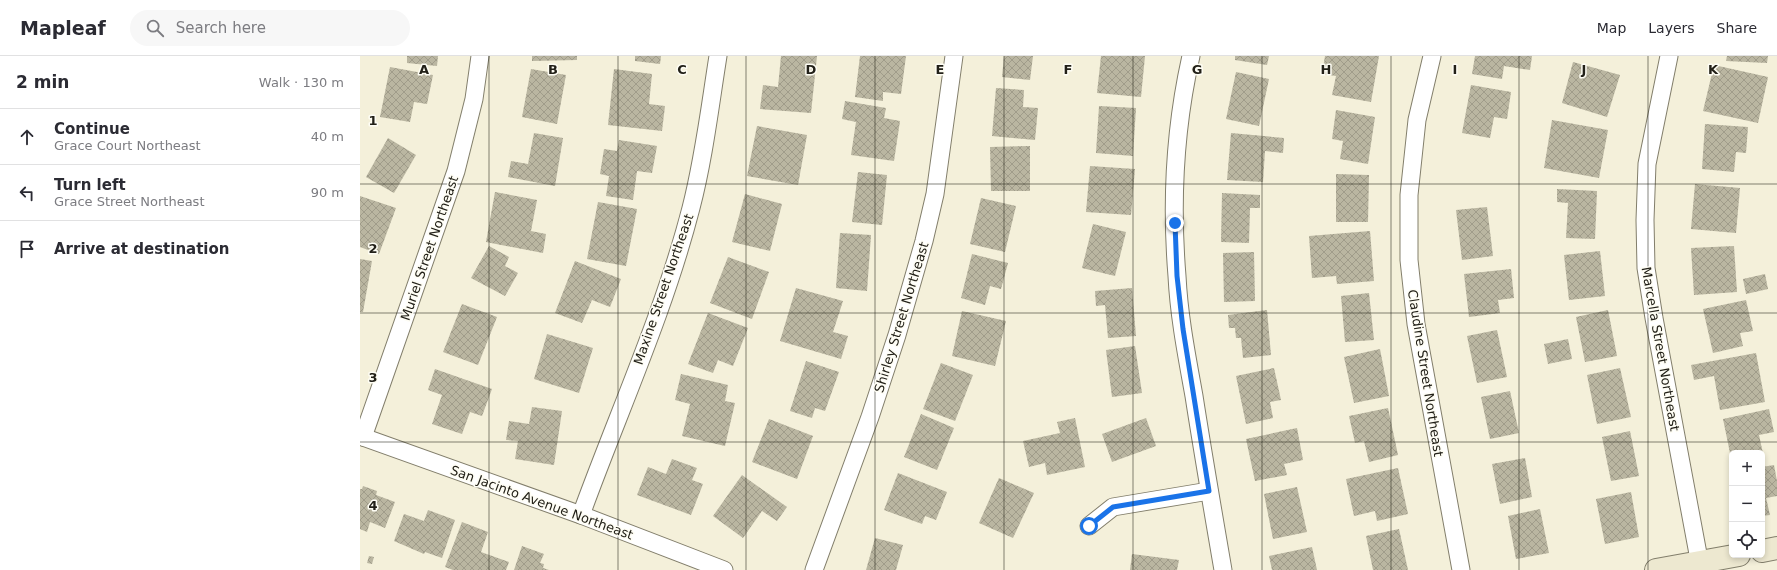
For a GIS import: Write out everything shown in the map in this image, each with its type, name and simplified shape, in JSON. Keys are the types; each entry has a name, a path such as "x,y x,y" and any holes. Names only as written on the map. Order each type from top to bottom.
{"main road":[{"path":"1656,570 1700,566 1729,558"}],"street":[{"name":"Muriel Street Northeast","path":"361,436 456,171 474,99 480,56"},
{"name":"Maxine Street Northeast","path":"581,515 668,286 689,214 704,142 718,56"},
{"name":"Shirley Street Northeast","path":"814,570 870,417 897,335 924,241 935,194 954,56"},
{"path":"1191,56 1185,83 1178,140 1175,223 1177,276 1183,329 1223,570"},
{"name":"Claudine Street Northeast","path":"1432,56 1417,120 1409,195 1409,260 1416,324 1460,570"},
{"name":"Marcella Street Northeast","path":"1669,56 1647,164 1645,220 1646,268 1655,326 1700,566"},
{"name":"San Jacinto Avenue Northeast","path":"361,436 581,515 724,570"},
{"path":"1089,526 1113,507 1209,491"}],"building":[{"path":"407,56 438,56 437,66 407,63"},
{"path":"532,56 577,56 577,60 532,61"},
{"path":"635,56 661,56 660,64 635,61"},
{"path":"781,56 817,56 811,113 760,109 763,85 778,87"},
{"path":"860,56 906,56 901,94 883,92 883,101 855,97"},
{"path":"1004,56 1033,56 1030,80 1002,77"},
{"path":"1101,56 1145,56 1141,97 1097,93"},
{"path":"1235,56 1269,56 1267,65 1235,60"},
{"path":"1325,56 1379,56 1371,102 1332,95 1336,76 1322,74"},
{"path":"1475,56 1532,56 1530,70 1504,66 1502,79 1472,74"},
{"path":"1727,56 1768,56 1767,63 1726,61"},
{"path":"1573,62 1620,75 1607,117 1562,103"},
{"path":"1714,65 1768,77 1758,123 1703,111"},
{"path":"390,67 433,75 427,104 414,102 410,122 380,117"},
{"path":"531,69 566,75 557,124 522,117"},
{"path":"614,69 652,74 649,104 665,106 662,131 608,125"},
{"path":"1236,72 1269,79 1259,126 1226,119"},
{"path":"1471,85 1511,92 1507,119 1494,117 1490,138 1462,133"},
{"path":"996,88 1024,90 1023,107 1038,108 1035,140 992,136"},
{"path":"845,101 886,108 884,118 900,121 894,161 851,155 856,122 842,119"},
{"path":"1099,106 1136,108 1133,156 1096,153"},
{"path":"1336,110 1375,117 1368,164 1340,159 1343,141 1332,139"},
{"path":"1552,120 1608,130 1599,178 1544,168"},
{"path":"1705,124 1748,127 1746,153 1736,152 1734,172 1702,169"},
{"path":"757,126 807,135 798,185 747,176"},
{"path":"534,133 563,138 555,186 508,177 511,161 528,164"},
{"path":"1231,133 1284,138 1283,153 1265,151 1263,182 1227,180"},
{"path":"388,138 416,155 394,193 366,177"},
{"path":"619,140 657,146 652,173 637,171 633,200 606,196 609,176 600,174 604,149 617,151"},
{"path":"1030,146 1030,191 991,191 990,147"},
{"path":"1090,166 1135,169 1131,215 1086,212"},
{"path":"858,172 887,175 882,225 852,222"},
{"path":"1336,174 1369,175 1368,222 1336,222"},
{"path":"1695,184 1740,188 1736,233 1691,229"},
{"path":"1557,189 1597,191 1595,239 1566,238 1568,203 1557,202"},
{"path":"495,192 537,200 531,231 546,234 543,253 486,242"},
{"path":"1222,193 1260,195 1260,208 1250,208 1249,243 1221,242"},
{"path":"745,194 782,204 770,251 732,242"},
{"path":"360,196 396,208 379,254 360,247"},
{"path":"981,198 1016,206 1005,252 970,244"},
{"path":"598,202 637,209 626,266 587,259"},
{"path":"1487,207 1493,256 1462,260 1456,210"},
{"path":"1093,224 1126,232 1115,276 1082,268"},
{"path":"1370,231 1374,281 1337,284 1336,276 1312,278 1309,236"},
{"path":"840,233 871,235 867,291 836,288"},
{"path":"489,246 509,257 505,266 518,273 505,296 471,278"},
{"path":"1734,246 1737,292 1694,295 1691,248"},
{"path":"1600,251 1605,296 1569,300 1564,255"},
{"path":"1254,252 1255,301 1224,302 1223,253"},
{"path":"972,254 1008,263 1001,289 990,286 985,305 961,298"},
{"path":"728,257 769,272 752,319 710,303"},
{"path":"360,259 372,261 363,312 360,312"},
{"path":"575,261 621,279 610,307 592,300 582,323 555,313"},
{"path":"1511,269 1514,298 1498,300 1500,313 1469,317 1464,274"},
{"path":"1765,274 1768,289 1746,294 1743,279"},
{"path":"796,288 843,301 833,332 848,336 841,359 780,341"},
{"path":"1132,288 1136,336 1108,338 1105,305 1096,306 1095,291"},
{"path":"1369,293 1374,340 1345,342 1341,296"},
{"path":"1746,300 1753,331 1740,333 1743,346 1713,353 1703,309"},
{"path":"462,304 497,317 478,365 443,352"},
{"path":"1267,310 1271,355 1243,358 1241,338 1236,338 1235,328 1229,328 1228,315"},
{"path":"1608,310 1617,356 1585,362 1576,317"},
{"path":"962,311 1006,321 995,366 952,356"},
{"path":"708,313 748,328 733,366 718,360 713,373 688,364"},
{"path":"1497,330 1507,377 1477,383 1467,336"},
{"path":"547,334 593,348 579,393 534,379"},
{"path":"1568,339 1572,359 1548,364 1544,344"},
{"path":"1135,346 1142,393 1112,397 1106,350"},
{"path":"1380,349 1389,396 1354,403 1344,357"},
{"path":"1756,353 1765,402 1720,410 1714,376 1694,380 1691,365"},
{"path":"806,361 839,372 825,411 815,408 812,418 790,411"},
{"path":"941,363 973,375 955,421 923,409"},
{"path":"1274,368 1281,400 1270,402 1273,418 1246,424 1236,376"},
{"path":"1620,368 1631,417 1597,424 1587,375"},
{"path":"435,369 492,389 482,416 470,412 462,434 432,424 442,395 428,390"},
{"path":"681,374 728,385 725,401 735,403 725,446 682,436 690,404 675,400"},
{"path":"1510,391 1519,433 1490,439 1481,397"},
{"path":"532,407 562,411 554,465 515,459 518,441 506,440 509,421 529,424"},
{"path":"1388,408 1398,455 1369,462 1364,441 1355,443 1349,416"},
{"path":"1769,409 1774,432 1759,435 1762,450 1729,450 1723,419"},
{"path":"921,414 954,428 937,470 904,457"},
{"path":"1075,418 1085,467 1047,475 1045,463 1029,467 1023,441 1060,433 1057,422"},
{"path":"1146,418 1156,446 1112,462 1102,434"},
{"path":"769,419 813,436 797,479 752,462"},
{"path":"1297,428 1303,460 1284,464 1287,475 1255,481 1246,439"},
{"path":"1630,431 1639,476 1611,481 1602,437"},
{"path":"1525,458 1532,497 1500,504 1492,464"},
{"path":"672,459 697,468 692,480 703,484 691,515 637,495 648,467 666,474"},
{"path":"1774,465 1777,481 1777,496 1766,498 1770,515 1765,516 1765,486 1765,466"},
{"path":"1398,468 1408,514 1377,521 1375,511 1354,516 1346,479"},
{"path":"898,473 947,492 936,520 925,516 922,524 884,510"},
{"path":"742,475 787,507 777,521 762,511 743,538 713,516"},
{"path":"999,478 1034,493 1013,538 979,523"},
{"path":"363,486 377,491 376,495 395,502 385,528 370,522 367,532 360,529 360,489 362,489"},
{"path":"1297,487 1307,532 1273,539 1264,494"},
{"path":"1631,492 1639,537 1605,544 1596,499"},
{"path":"1540,509 1549,553 1516,559 1508,516"},
{"path":"428,510 455,520 442,558 425,552 424,554 394,541 404,514 424,521"},
{"path":"462,522 488,532 481,552 509,562 506,570 453,570 445,567"},
{"path":"1399,529 1408,570 1373,570 1366,536"},
{"path":"875,538 903,545 896,570 866,570"},
{"path":"522,546 544,554 540,563 544,564 543,568 549,570 514,570"},
{"path":"1312,547 1317,570 1272,570 1269,556"},
{"path":"1132,554 1179,560 1177,570 1130,570"},
{"path":"369,556 374,557 372,564 367,563"}],"route":[{"path":"1089,526 1113,507 1209,491 1183,329 1177,276 1175,223"}]}
